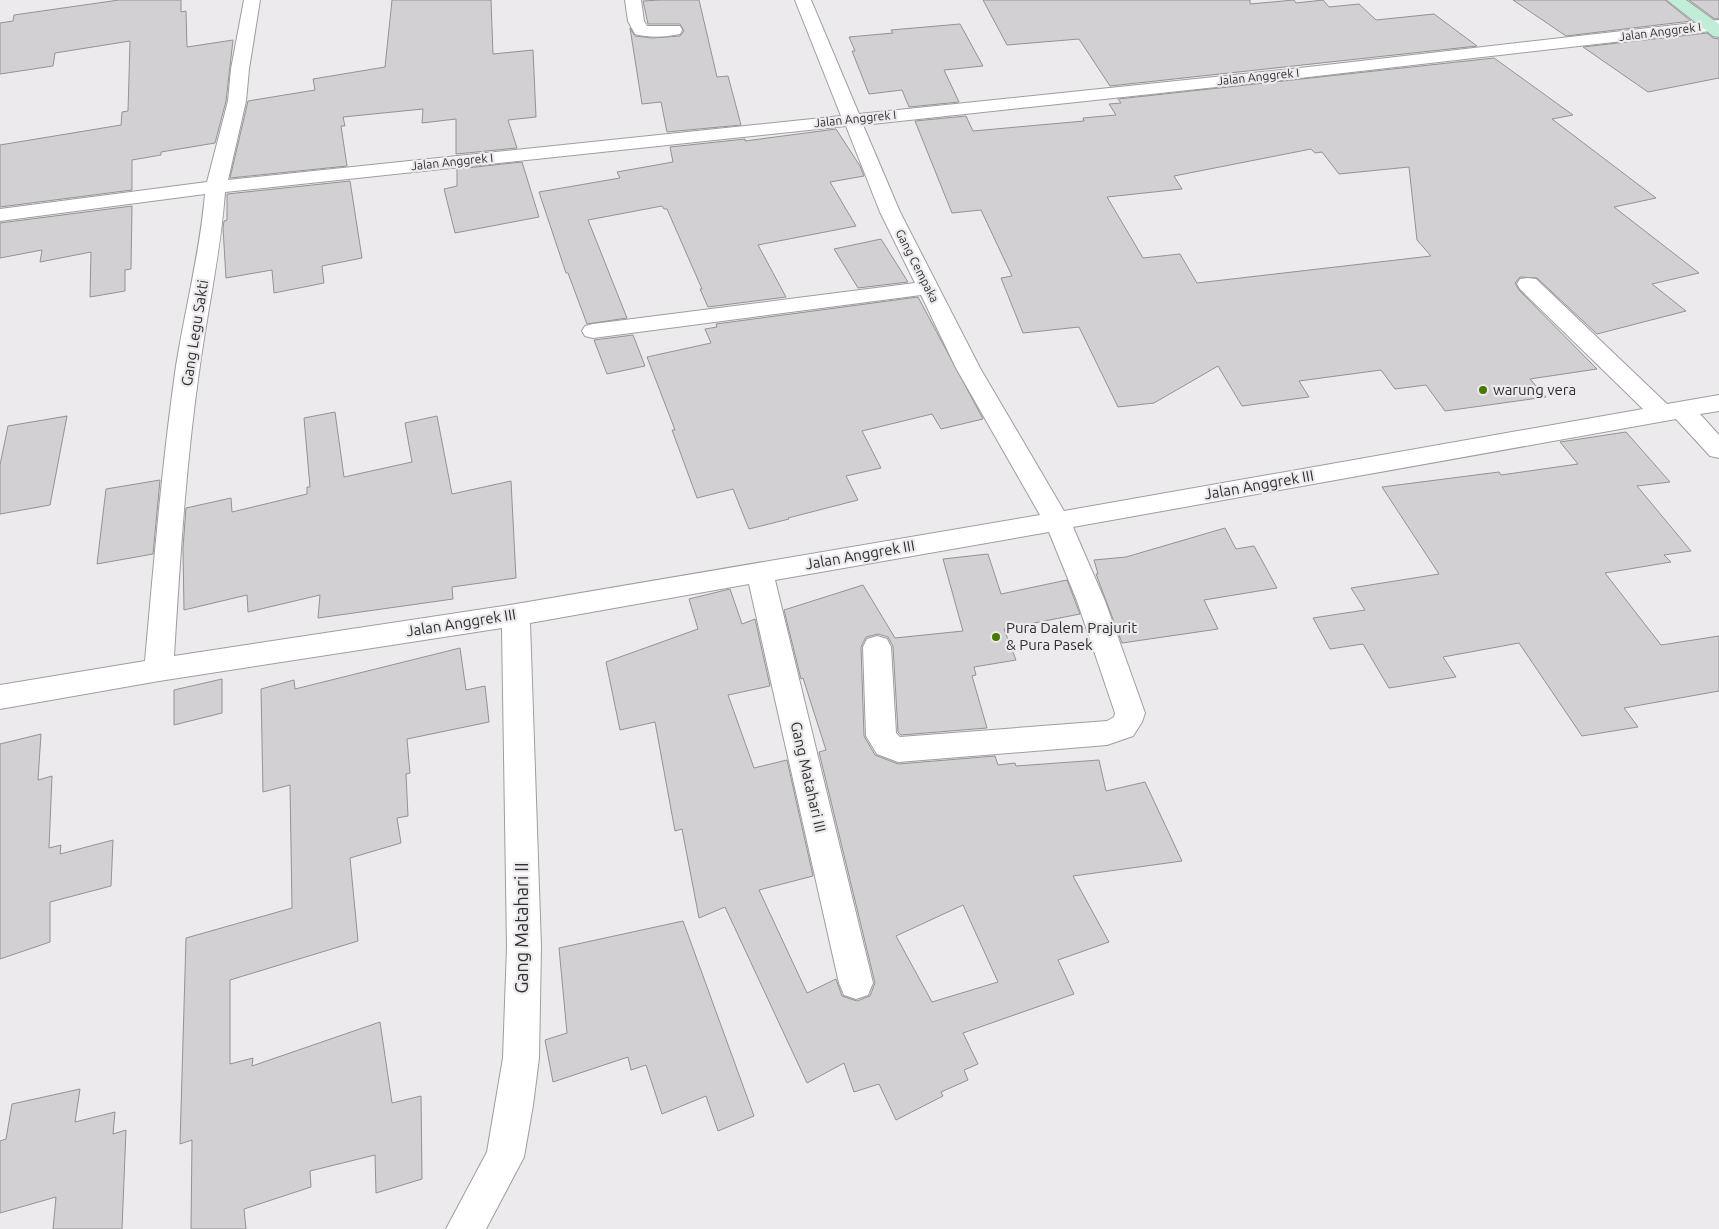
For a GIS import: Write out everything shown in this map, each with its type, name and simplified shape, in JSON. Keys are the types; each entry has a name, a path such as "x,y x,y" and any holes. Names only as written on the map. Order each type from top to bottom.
{"main road":[{"path":"1675,0 1716,28"}],"street":[{"name":"Gang Legu Sakti","path":"159,670 171,506 188,365 212,233 216,187 237,101 240,69 252,0"},
{"path":"633,0 636,26 639,29 644,31 674,30"},
{"name":"Gang Cempaka","path":"803,0 890,212 968,368 1057,521 1091,601 1130,713 1128,722 1125,728 1108,733 892,749 887,746 881,736 876,647"},
{"name":"Jalan Anggrek I","path":"0,215 216,187 1716,28"},
{"path":"1528,284 1719,450"},
{"path":"593,331 928,288"},
{"name":"Jalan Anggrek III","path":"0,697 159,670 516,615 1719,403"},
{"name":"Gang Matahari III","path":"760,572 856,983"},
{"name":"Gang Matahari II","path":"465,1229 505,1157 515,1105 521,1058 524,947 516,615"}],"building":[{"path":"119,0 181,0 181,12 186,11 187,47 233,40 226,101 215,143 161,152 161,155 132,160 132,190 0,207 0,145 121,125 122,112 128,111 130,41 55,53 53,66 0,74 0,23 13,21 14,15"},
{"path":"392,0 491,0 493,54 533,50 536,117 508,120 517,148 456,154 456,119 422,123 423,109 343,117 345,126 341,126 347,166 230,178 248,101 315,90 313,79 385,67"},
{"path":"699,0 717,77 728,76 741,125 667,132 661,102 642,104 630,28 635,36 652,38 680,36 684,31 680,24 648,24 643,1"},
{"path":"983,0 1250,0 1250,4 1294,0 1296,3 1323,0 1329,7 1359,4 1376,20 1434,14 1477,46 1110,86 1079,39 1007,45"},
{"path":"1513,0 1665,0 1691,21 1566,36"},
{"path":"1689,0 1719,0 1719,18 1715,19"},
{"path":"960,24 983,66 944,70 959,102 909,107 902,90 869,94 852,51 855,51 849,37 893,33 891,30"},
{"path":"1707,33 1713,38 1719,39 1719,78 1648,92 1583,47"},
{"path":"1494,58 1573,115 1552,119 1656,198 1614,207 1699,273 1652,284 1686,311 1597,334 1537,278 1520,277 1515,283 1519,290 1597,369 1530,379 1546,397 1445,411 1426,385 1395,389 1381,370 1299,381 1309,397 1242,406 1218,366 1154,403 1118,407 1079,327 1023,333 1001,278 1012,276 981,210 952,213 915,121 966,116 973,131 1084,121 1083,118 1116,115 1109,104 1121,103 1118,99","holes":["1311,149 1315,153 1322,152 1339,174 1409,167 1417,240 1431,256 1197,283 1180,254 1143,258 1107,197 1182,189 1174,176"]},
{"path":"836,129 860,166 864,176 830,182 856,226 758,245 786,297 708,307 667,209 664,209 662,206 588,220 627,318 587,324 568,273 566,273 539,192 620,178 617,172 673,162 670,147 745,139 745,141"},
{"path":"522,162 539,217 455,233 444,189 457,186 457,169"},
{"path":"350,181 362,258 322,266 324,283 274,293 272,270 226,278 223,228 224,221 227,220 227,194"},
{"path":"132,206 131,269 125,270 125,291 90,297 91,252 40,262 42,250 0,258 0,223"},
{"path":"881,239 908,282 858,288 834,249"},
{"path":"918,297 983,419 941,429 932,414 862,431 881,468 846,476 858,500 749,529 733,489 697,498 672,430 675,430 647,357 711,343 705,329 717,327 716,324"},
{"path":"633,335 645,366 607,374 594,340"},
{"path":"335,412 344,477 412,462 405,423 437,416 452,494 511,481 516,578 452,587 453,599 318,618 320,595 248,612 247,595 184,610 183,548 186,508 231,498 232,512 307,494 307,487 310,487 304,418"},
{"path":"67,416 50,505 0,514 0,465 8,426"},
{"path":"1626,432 1670,482 1637,486 1691,551 1664,555 1671,562 1605,573 1661,645 1719,636 1719,691 1624,708 1638,727 1582,736 1519,643 1443,657 1456,677 1389,688 1363,644 1330,649 1313,618 1365,610 1351,588 1439,574 1382,487 1499,472 1501,475 1578,464 1560,442"},
{"path":"160,480 153,554 97,564 106,489"},
{"path":"1225,528 1236,549 1254,546 1277,588 1204,600 1218,629 1122,643 1096,574 1098,574 1094,560 1126,557"},
{"path":"988,554 1001,594 1067,580 1080,614 1004,629 1016,660 974,667 976,675 972,676 987,728 901,735 898,732 893,646 888,637 878,634 866,637 861,647 864,736 875,755 898,764 995,756 998,765 1015,763 1016,766 1099,760 1106,791 1145,782 1182,861 1073,876 1109,942 1058,960 1074,994 963,1033 978,1064 964,1070 968,1080 941,1092 943,1096 896,1120 879,1084 854,1092 844,1063 807,1083 725,907 699,918 682,829 675,831 655,722 620,730 606,662 698,629 689,599 730,589 742,624 755,619 770,686 728,695 754,768 787,760 813,876 759,890 807,993 836,979 842,996 857,1001 870,996 875,983 819,752 826,750 803,678 801,679 784,610 863,585 895,638 963,631 943,559","holes":["963,905 998,982 932,1002 896,936"]},
{"path":"460,648 466,690 485,686 489,722 407,739 410,773 406,774 408,816 397,818 401,843 350,858 358,941 230,980 230,1064 253,1058 252,1066 380,1022 392,1103 421,1096 422,1179 376,1193 375,1155 310,1171 311,1187 244,1209 246,1229 191,1229 192,1140 180,1144 186,938 292,908 290,785 263,792 261,689 294,680 295,689"},
{"path":"222,679 222,713 174,725 174,690"},
{"path":"41,734 38,780 52,776 49,848 61,845 60,854 113,840 111,886 50,902 50,942 0,959 0,744"},
{"path":"683,921 754,1116 718,1131 706,1096 662,1114 646,1065 631,1070 628,1057 553,1082 545,1040 567,1033 559,948"},
{"path":"80,1089 75,1122 115,1112 113,1134 126,1130 122,1229 53,1229 56,1197 0,1213 0,1141 6,1139 12,1104"}],"place":[{"name":"warung vera","path":"1483,390"},
{"name":"Pura Dalem Prajurit & Pura Pasek","path":"996,637"}]}
